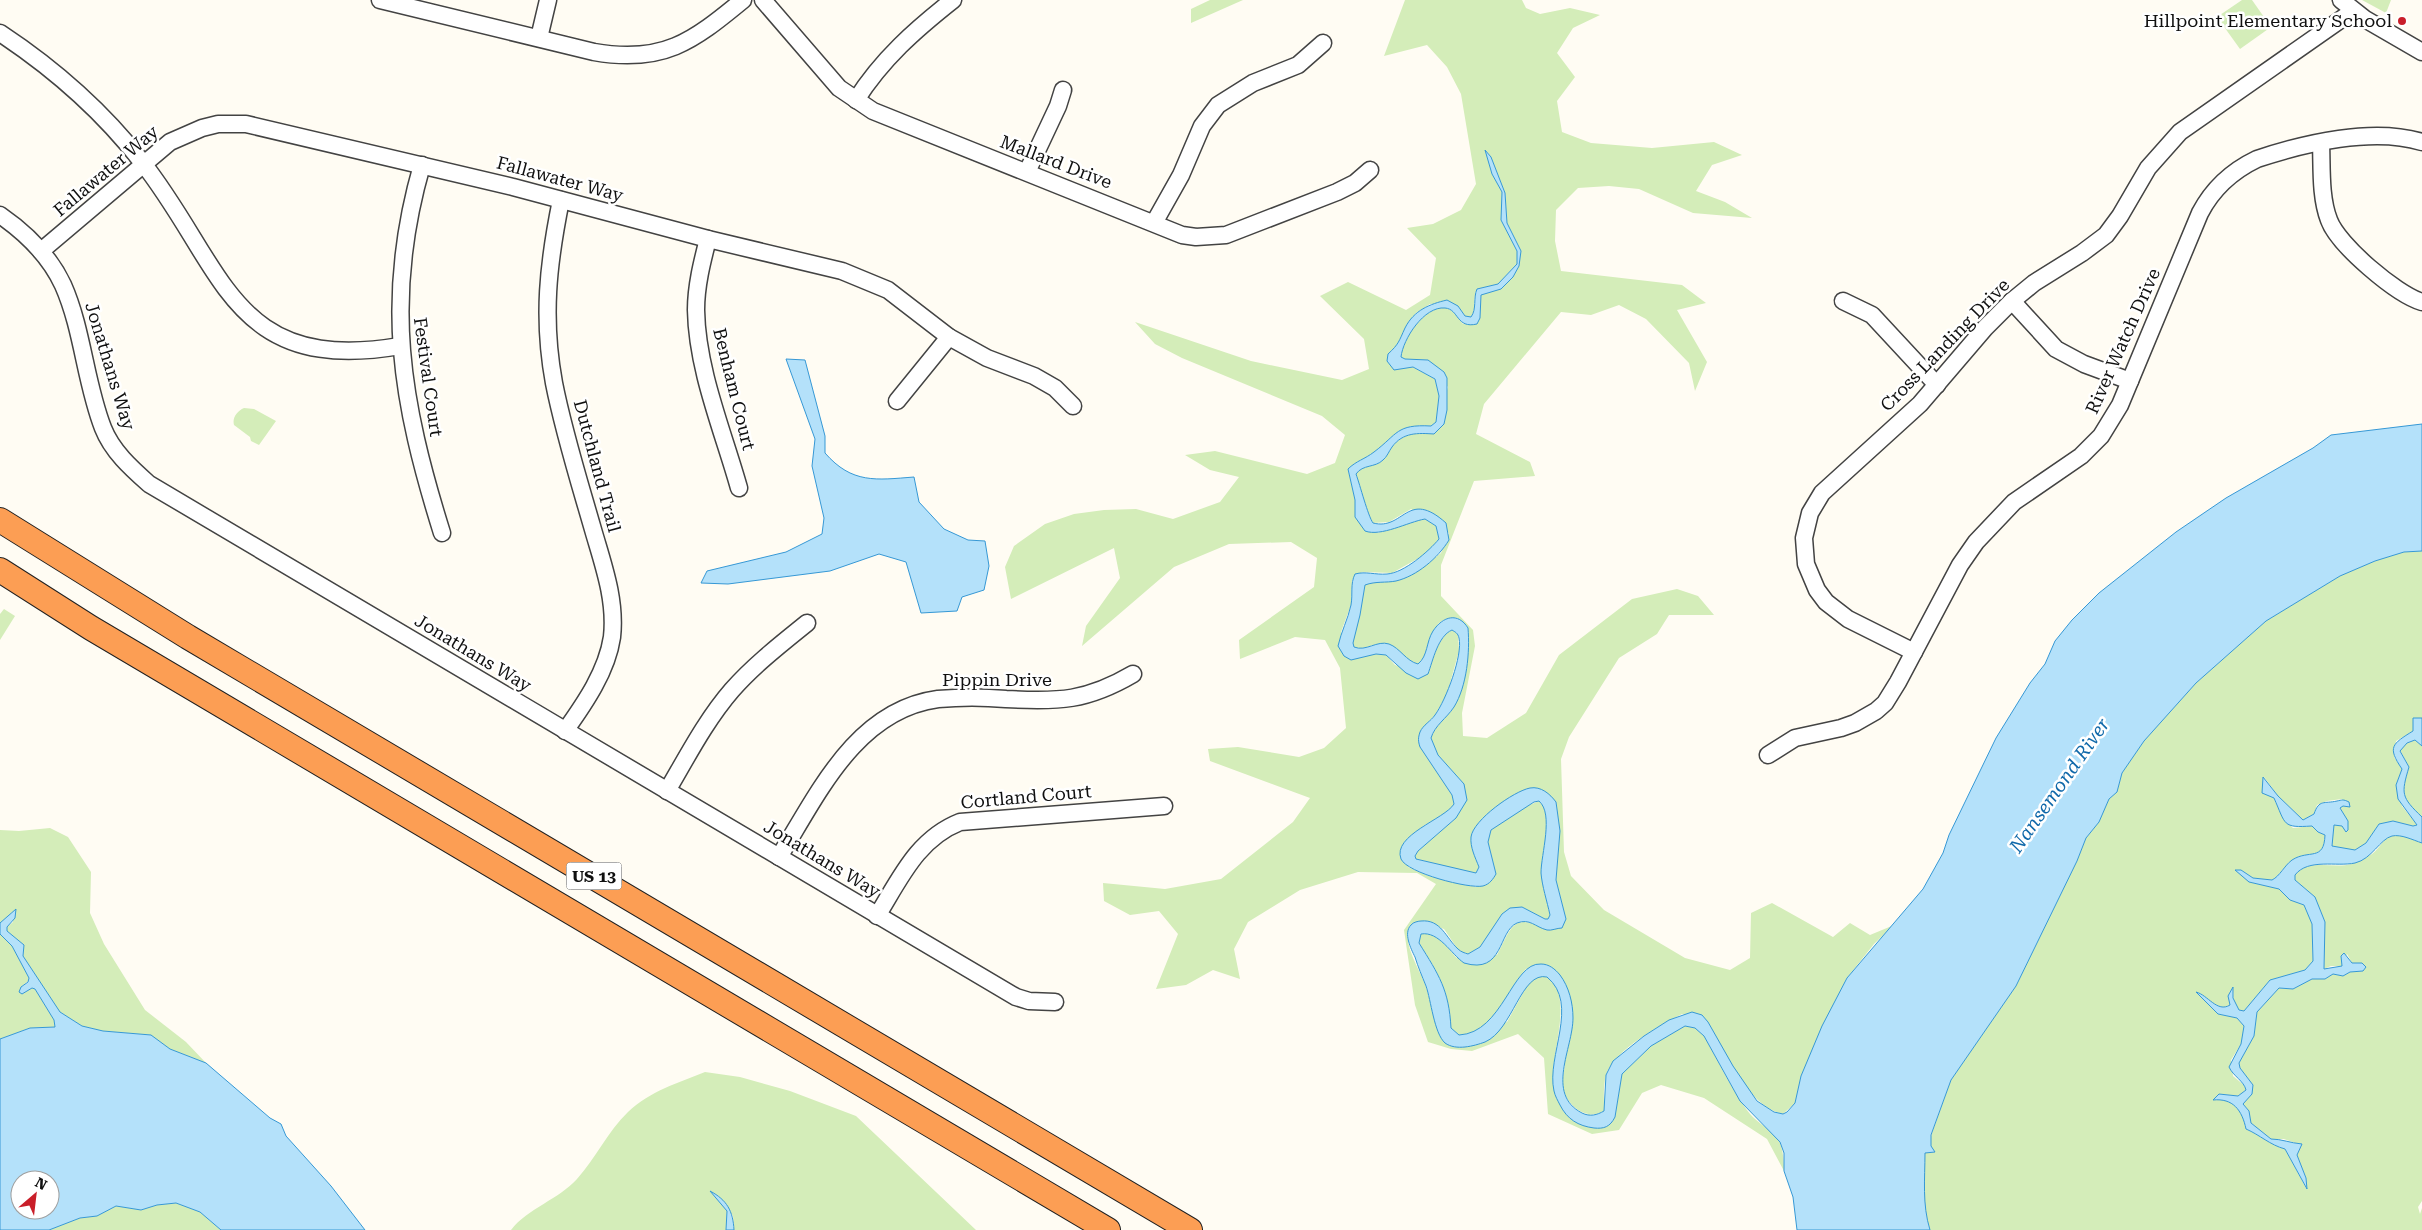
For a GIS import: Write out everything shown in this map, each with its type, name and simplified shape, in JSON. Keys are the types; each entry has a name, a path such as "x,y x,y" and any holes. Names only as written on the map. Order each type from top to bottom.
{"highway":[{"name":"US 13","path":"0,520 188,637 1190,1230"},
{"name":"US 13","path":"0,570 100,633 1108,1230"}],"street":[{"path":"380,0 603,54 646,56 678,46 694,38 743,0"},
{"path":"539,38 548,0"},
{"name":"Mallard Drive","path":"763,0 828,76 856,100 890,119 1182,235 1196,237 1226,235 1337,192 1356,183 1370,170"},
{"path":"856,100 874,73 902,42 953,0"},
{"path":"2341,0 2353,11 2422,52"},
{"name":"Cross Landing Drive","path":"1914,652 1848,619 1826,602 1810,578 1806,564 1804,538 1810,513 1822,493 1937,385 1985,328 2012,301 2106,235 2120,216 2148,168 2180,132 2353,11"},
{"path":"0,33 59,78 128,144 144,164 230,296 255,321 273,334 313,347 359,351 400,346"},
{"path":"1154,223 1181,175 1202,126 1218,105 1253,83 1298,65 1323,43"},
{"path":"1027,172 1058,106 1063,90"},
{"name":"Fallawater Way","path":"41,251 159,150 182,135 202,128 235,123 246,124 422,165 708,239 842,271 888,290 949,337 987,358 1034,376 1054,388 1074,406"},
{"name":"River Watch Drive","path":"1768,755 1795,738 1842,728 1876,711 1892,693 1960,565 1976,542 2014,502 2093,446 2114,415 2130,382 2200,213 2214,191 2233,172 2257,159 2321,143 2364,135 2397,136 2422,142"},
{"path":"2321,143 2326,206 2333,229 2343,242 2387,282 2400,292 2422,302"},
{"name":"Festival Court","path":"422,165 411,203 400,268 400,346 413,429 426,482 442,533"},
{"name":"Dutchland Trail","path":"561,200 548,274 547,328 549,351 564,424 610,588 613,622 607,655 596,682 565,731"},
{"name":"Jonathans Way","path":"0,215 18,227 41,251 55,270 70,303 104,429 115,448 134,471 161,492 1016,997 1029,1001 1055,1002"},
{"name":"Benham Court","path":"708,239 700,274 696,309 699,342 739,488"},
{"path":"1843,300 1872,315 1937,385"},
{"path":"2012,301 2056,349 2084,364 2130,382"},
{"path":"897,401 949,337"},
{"path":"668,791 693,746 732,690 759,663 807,623"},
{"name":"Pippin Drive","path":"779,857 852,746 866,732 901,710 937,700 972,698 1058,701 1097,692 1133,674"},
{"name":"Cortland Court","path":"878,916 923,844 934,835 960,822 1164,806"}],"green space":[{"path":"1210,0 1243,0 1191,23 1191,9"},
{"path":"1405,0 1522,0 1526,8 1540,14 1570,8 1600,15 1573,28 1557,53 1575,77 1557,101 1562,132 1591,143 1652,148 1714,142 1742,155 1712,165 1696,191 1725,202 1752,218 1693,213 1639,189 1609,186 1578,188 1556,210 1555,241 1561,271 1682,285 1706,303 1677,310 1707,362 1695,391 1689,363 1646,319 1619,305 1591,315 1561,312 1484,404 1476,434 1530,462 1535,476 1474,481 1441,565 1441,596 1473,630 1475,646 1462,713 1463,736 1487,738 1526,713 1559,655 1632,599 1677,589 1698,596 1714,615 1669,615 1657,634 1619,658 1569,737 1561,759 1564,852 1571,876 1604,910 1685,958 1730,970 1750,958 1751,913 1772,903 1833,937 1850,923 1870,935 1894,925 1874,944 1847,978 1801,1076 1795,1103 1783,1114 1770,1109 1748,1089 1738,1076 1708,1022 1682,1014 1638,1040 1627,1048 1610,1066 1605,1079 1604,1111 1598,1114 1591,1114 1579,1110 1569,1101 1563,1089 1565,1065 1564,981 1526,969 1499,1009 1482,1027 1459,1035 1451,1028 1448,1003 1442,983 1419,943 1421,934 1437,937 1457,958 1497,955 1515,924 1528,922 1548,930 1566,919 1556,880 1560,831 1556,802 1530,788 1472,848 1479,867 1476,873 1416,859 1415,856 1418,851 1456,818 1464,784 1438,755 1431,738 1435,729 1454,707 1462,686 1463,663 1458,618 1448,618 1436,627 1427,650 1418,664 1382,644 1358,648 1354,647 1352,643 1360,615 1365,585 1374,581 1395,581 1419,570 1441,553 1449,533 1411,509 1389,522 1373,523 1356,474 1362,469 1383,460 1401,438 1411,434 1434,434 1448,387 1428,360 1405,359 1401,357 1406,341 1416,325 1430,312 1446,308 1456,314 1463,324 1480,318 1481,295 1504,284 1512,275 1516,265 1498,284 1477,289 1474,311 1471,317 1465,316 1458,306 1430,304 1416,313 1406,326 1399,344 1388,354 1435,379 1439,396 1436,422 1431,426 1411,427 1398,432 1374,452 1348,469 1355,500 1355,517 1378,533 1425,519 1436,526 1439,539 1428,553 1392,573 1362,572 1352,580 1351,605 1341,632 1351,659 1376,654 1386,655 1395,665 1428,674 1443,638 1452,630 1458,633 1459,651 1447,694 1435,715 1421,730 1420,747 1452,795 1454,804 1449,812 1423,826 1408,867 1429,876 1476,887 1496,874 1488,842 1491,830 1522,808 1539,801 1546,815 1546,835 1541,873 1550,915 1548,919 1522,907 1502,914 1480,947 1468,954 1459,951 1444,929 1419,921 1414,923 1408,931 1411,952 1426,987 1435,1022 1444,1042 1507,1022 1529,982 1541,975 1552,981 1558,991 1560,1004 1553,1081 1556,1095 1564,1112 1615,1117 1622,1074 1651,1046 1685,1026 1695,1028 1704,1036 1744,1106 1751,1115 1777,1137 1781,1145 1784,1171 1767,1139 1704,1098 1661,1085 1642,1093 1619,1130 1592,1134 1548,1114 1544,1058 1518,1034 1472,1051 1451,1049 1428,1042 1415,1005 1404,930 1436,884 1417,873 1358,872 1300,890 1248,922 1234,949 1240,979 1213,970 1186,985 1156,989 1178,934 1159,911 1130,915 1104,901 1103,883 1165,889 1221,879 1293,822 1310,798 1210,761 1208,749 1238,747 1299,757 1324,748 1346,728 1340,668 1325,640 1295,637 1240,659 1239,640 1314,587 1317,558 1291,542 1229,544 1174,567 1082,646 1086,626 1120,578 1114,548 1011,599 1005,567 1014,546 1045,524 1074,514 1104,510 1136,509 1173,519 1220,502 1239,477 1210,470 1185,455 1215,451 1307,474 1335,463 1345,435 1322,416 1182,358 1155,344 1135,322 1251,361 1342,380 1369,369 1364,339 1320,296 1348,282 1406,310 1430,295 1436,258 1407,228 1433,224 1461,210 1476,184 1461,94 1447,67 1427,45 1384,56","holes":["1486,151 1491,157 1505,193 1507,223 1521,251 1517,263 1517,251 1501,220 1502,192 1492,174"]},
{"path":"2242,0 2252,0 2271,27 2240,49 2217,17"},
{"path":"2362,0 2391,0 2386,13"},
{"path":"244,408 254,409 276,421 259,445 251,441 250,437 234,425 236,415"},
{"path":"2422,551 2422,718 2414,718 2413,731 2396,741 2394,757 2402,769 2396,785 2402,806 2417,825 2413,826 2393,821 2379,824 2366,843 2354,851 2332,846 2334,825 2342,826 2348,821 2340,808 2342,806 2342,799 2327,801 2317,805 2314,814 2303,820 2278,796 2264,777 2283,818 2293,828 2312,826 2318,832 2325,835 2324,843 2319,852 2292,860 2272,880 2253,878 2241,870 2249,882 2279,889 2290,900 2304,905 2312,924 2313,961 2305,970 2270,980 2244,1011 2239,1010 2235,1003 2234,990 2230,1005 2226,1007 2214,1004 2200,993 2218,1014 2237,1018 2244,1026 2241,1044 2231,1060 2233,1076 2245,1086 2246,1090 2238,1096 2219,1094 2233,1103 2238,1109 2246,1129 2285,1149 2306,1188 2306,1178 2297,1155 2301,1145 2284,1139 2271,1139 2251,1123 2249,1111 2243,1104 2253,1085 2240,1068 2239,1063 2254,1036 2257,1012 2279,988 2293,989 2312,979 2325,979 2333,974 2343,976 2350,972 2363,971 2362,963 2352,963 2347,954 2342,966 2331,966 2324,969 2325,922 2315,897 2295,880 2295,875 2300,870 2314,865 2351,864 2372,854 2386,839 2392,836 2404,837 2422,843 2422,1201 2418,1207 2420,1214 2422,1208 2422,1230 1930,1230 1923,1208 1925,1180 1923,1167 1925,1153 1931,1146 1931,1136 1951,1080 2016,986 2077,861 2086,838 2099,822 2109,799 2117,792 2122,773 2144,741 2196,683 2266,621 2340,576 2375,561 2404,552"},
{"path":"4,609 15,616 0,640 0,614"},
{"path":"2415,740 2422,746 2422,817 2410,805 2405,795 2404,789 2409,767 2400,750 2407,743"},
{"path":"50,828 68,837 91,872 90,913 104,944 145,1010 186,1042 206,1063 170,1049 150,1035 103,1031 82,1026 60,1012 23,956 24,945 7,931 7,927 13,922 12,912 8,918 0,923 0,830 19,831"},
{"path":"0,934 12,946 29,978 21,987 22,994 32,988 35,989 54,1020 55,1027 30,1028 0,1039"},
{"path":"705,1072 740,1077 790,1091 856,1116 976,1230 734,1230 733,1216 712,1192 727,1211 726,1230 511,1230 518,1222 561,1193 577,1179 628,1112 646,1098 665,1088"},
{"path":"176,1203 200,1212 221,1230 49,1230 80,1218 97,1216 116,1206 141,1210 157,1205"}],"water":[{"name":"Nansemond River","path":"1485,150 1491,157 1505,193 1507,223 1521,251 1519,266 1513,277 1501,289 1481,295 1480,318 1477,324 1465,324 1450,309 1445,308 1430,312 1416,325 1406,341 1401,357 1405,359 1428,360 1444,372 1447,378 1447,410 1444,424 1434,434 1411,434 1401,438 1383,460 1362,469 1356,474 1373,523 1383,524 1406,513 1422,509 1433,513 1446,523 1449,540 1433,560 1412,575 1396,581 1365,585 1353,643 1354,647 1358,648 1380,643 1389,644 1418,664 1424,657 1433,631 1441,622 1446,619 1455,618 1464,623 1468,628 1468,658 1462,689 1454,707 1435,729 1431,738 1438,755 1464,784 1467,800 1456,818 1418,851 1415,856 1416,859 1476,873 1479,867 1472,848 1471,837 1473,830 1495,807 1523,790 1530,788 1538,788 1545,791 1556,802 1560,831 1556,880 1566,919 1562,928 1549,930 1529,922 1517,923 1506,934 1493,958 1486,963 1477,965 1464,963 1439,939 1433,936 1421,934 1419,943 1442,983 1448,1003 1451,1028 1459,1035 1474,1031 1486,1023 1497,1011 1522,974 1531,966 1544,964 1552,967 1558,973 1568,990 1573,1012 1572,1030 1564,1070 1563,1083 1565,1094 1571,1105 1588,1115 1599,1114 1604,1111 1606,1075 1613,1061 1644,1036 1669,1020 1692,1012 1702,1015 1708,1022 1733,1066 1757,1101 1774,1112 1783,1114 1787,1112 1795,1103 1801,1076 1822,1026 1847,978 1923,889 1943,853 1949,835 1996,738 2030,683 2045,664 2055,641 2072,620 2099,593 2176,532 2226,498 2313,448 2331,435 2422,424 2422,551 2404,552 2375,561 2340,576 2266,621 2196,683 2144,741 2122,773 2117,792 2109,799 2099,822 2086,838 2077,861 2016,986 1951,1080 1931,1135 1931,1146 1935,1152 1925,1153 1925,1201 1930,1230 1797,1230 1793,1197 1784,1171 1784,1153 1780,1142 1740,1101 1704,1036 1695,1028 1685,1026 1651,1046 1622,1074 1615,1117 1604,1128 1583,1126 1574,1121 1563,1110 1555,1095 1553,1077 1562,1016 1561,1001 1556,988 1547,977 1538,978 1530,983 1503,1026 1495,1036 1485,1042 1470,1046 1454,1047 1445,1043 1438,1032 1426,986 1408,941 1409,928 1417,921 1434,923 1458,949 1468,954 1480,947 1502,914 1510,908 1522,907 1548,919 1550,915 1541,873 1546,835 1546,815 1539,801 1534,802 1491,830 1488,842 1496,874 1489,883 1483,886 1465,885 1439,879 1414,870 1406,864 1401,859 1400,850 1404,842 1411,835 1449,810 1454,804 1452,795 1420,747 1419,734 1435,715 1448,689 1456,666 1460,646 1459,636 1452,630 1443,637 1428,674 1418,679 1406,673 1386,655 1376,654 1351,660 1344,656 1338,646 1351,605 1355,574 1394,573 1423,555 1439,539 1436,526 1425,519 1387,531 1365,531 1355,517 1355,500 1348,469 1374,452 1398,432 1411,427 1431,426 1436,422 1439,396 1435,379 1413,367 1394,370 1387,361 1388,354 1397,345 1413,317 1429,306 1447,300 1458,306 1465,316 1471,317 1474,311 1477,289 1498,284 1517,264 1517,251 1501,220 1502,192 1492,174"},
{"path":"786,359 805,360 825,436 825,453 835,463 855,475 865,478 914,477 919,502 944,529 968,540 985,541 989,566 984,590 962,597 957,611 921,613 906,562 879,554 830,571 728,584 701,583 707,571 786,552 822,534 824,518 812,466 815,439"},
{"path":"2413,718 2422,718 2422,746 2415,740 2407,743 2400,751 2409,767 2404,789 2405,795 2410,805 2422,817 2422,843 2403,837 2392,836 2361,861 2348,864 2315,865 2301,870 2295,875 2295,880 2315,897 2325,922 2324,969 2342,966 2341,956 2344,953 2352,963 2362,963 2366,967 2363,971 2350,972 2343,976 2333,974 2325,979 2312,979 2293,989 2279,988 2257,1012 2254,1036 2239,1063 2240,1068 2253,1085 2252,1094 2243,1104 2249,1111 2251,1123 2271,1139 2302,1144 2297,1155 2306,1178 2307,1189 2285,1149 2246,1129 2242,1116 2231,1103 2213,1100 2219,1094 2238,1096 2246,1090 2229,1067 2241,1044 2244,1026 2237,1018 2218,1014 2196,992 2217,1005 2225,1007 2230,1005 2228,996 2233,987 2233,998 2239,1010 2244,1011 2270,980 2305,970 2313,961 2312,924 2304,905 2290,900 2279,889 2249,882 2235,870 2241,870 2253,878 2272,880 2292,860 2319,852 2324,843 2325,835 2318,832 2312,826 2295,826 2286,823 2274,798 2262,793 2263,777 2278,796 2303,820 2314,814 2320,804 2343,800 2349,802 2350,807 2343,806 2340,808 2348,821 2348,830 2346,832 2342,826 2334,825 2332,846 2355,850 2366,843 2379,824 2393,821 2413,826 2417,825 2398,799 2396,785 2402,769 2393,751 2400,739 2413,731"},
{"path":"16,909 15,918 7,927 7,931 24,945 23,956 60,1012 82,1026 103,1031 151,1035 170,1049 206,1063 270,1118 281,1124 286,1136 331,1186 365,1230 221,1230 200,1212 176,1203 157,1205 141,1210 116,1206 97,1216 80,1218 49,1230 0,1230 0,1039 30,1028 55,1027 54,1020 35,989 32,988 22,994 19,992 21,987 28,982 29,978 12,946 0,934 0,923"},
{"path":"710,1191 725,1202 732,1217 734,1230 726,1230 727,1211"}],"place":[{"name":"Hillpoint Elementary School","path":"2402,21"}]}
